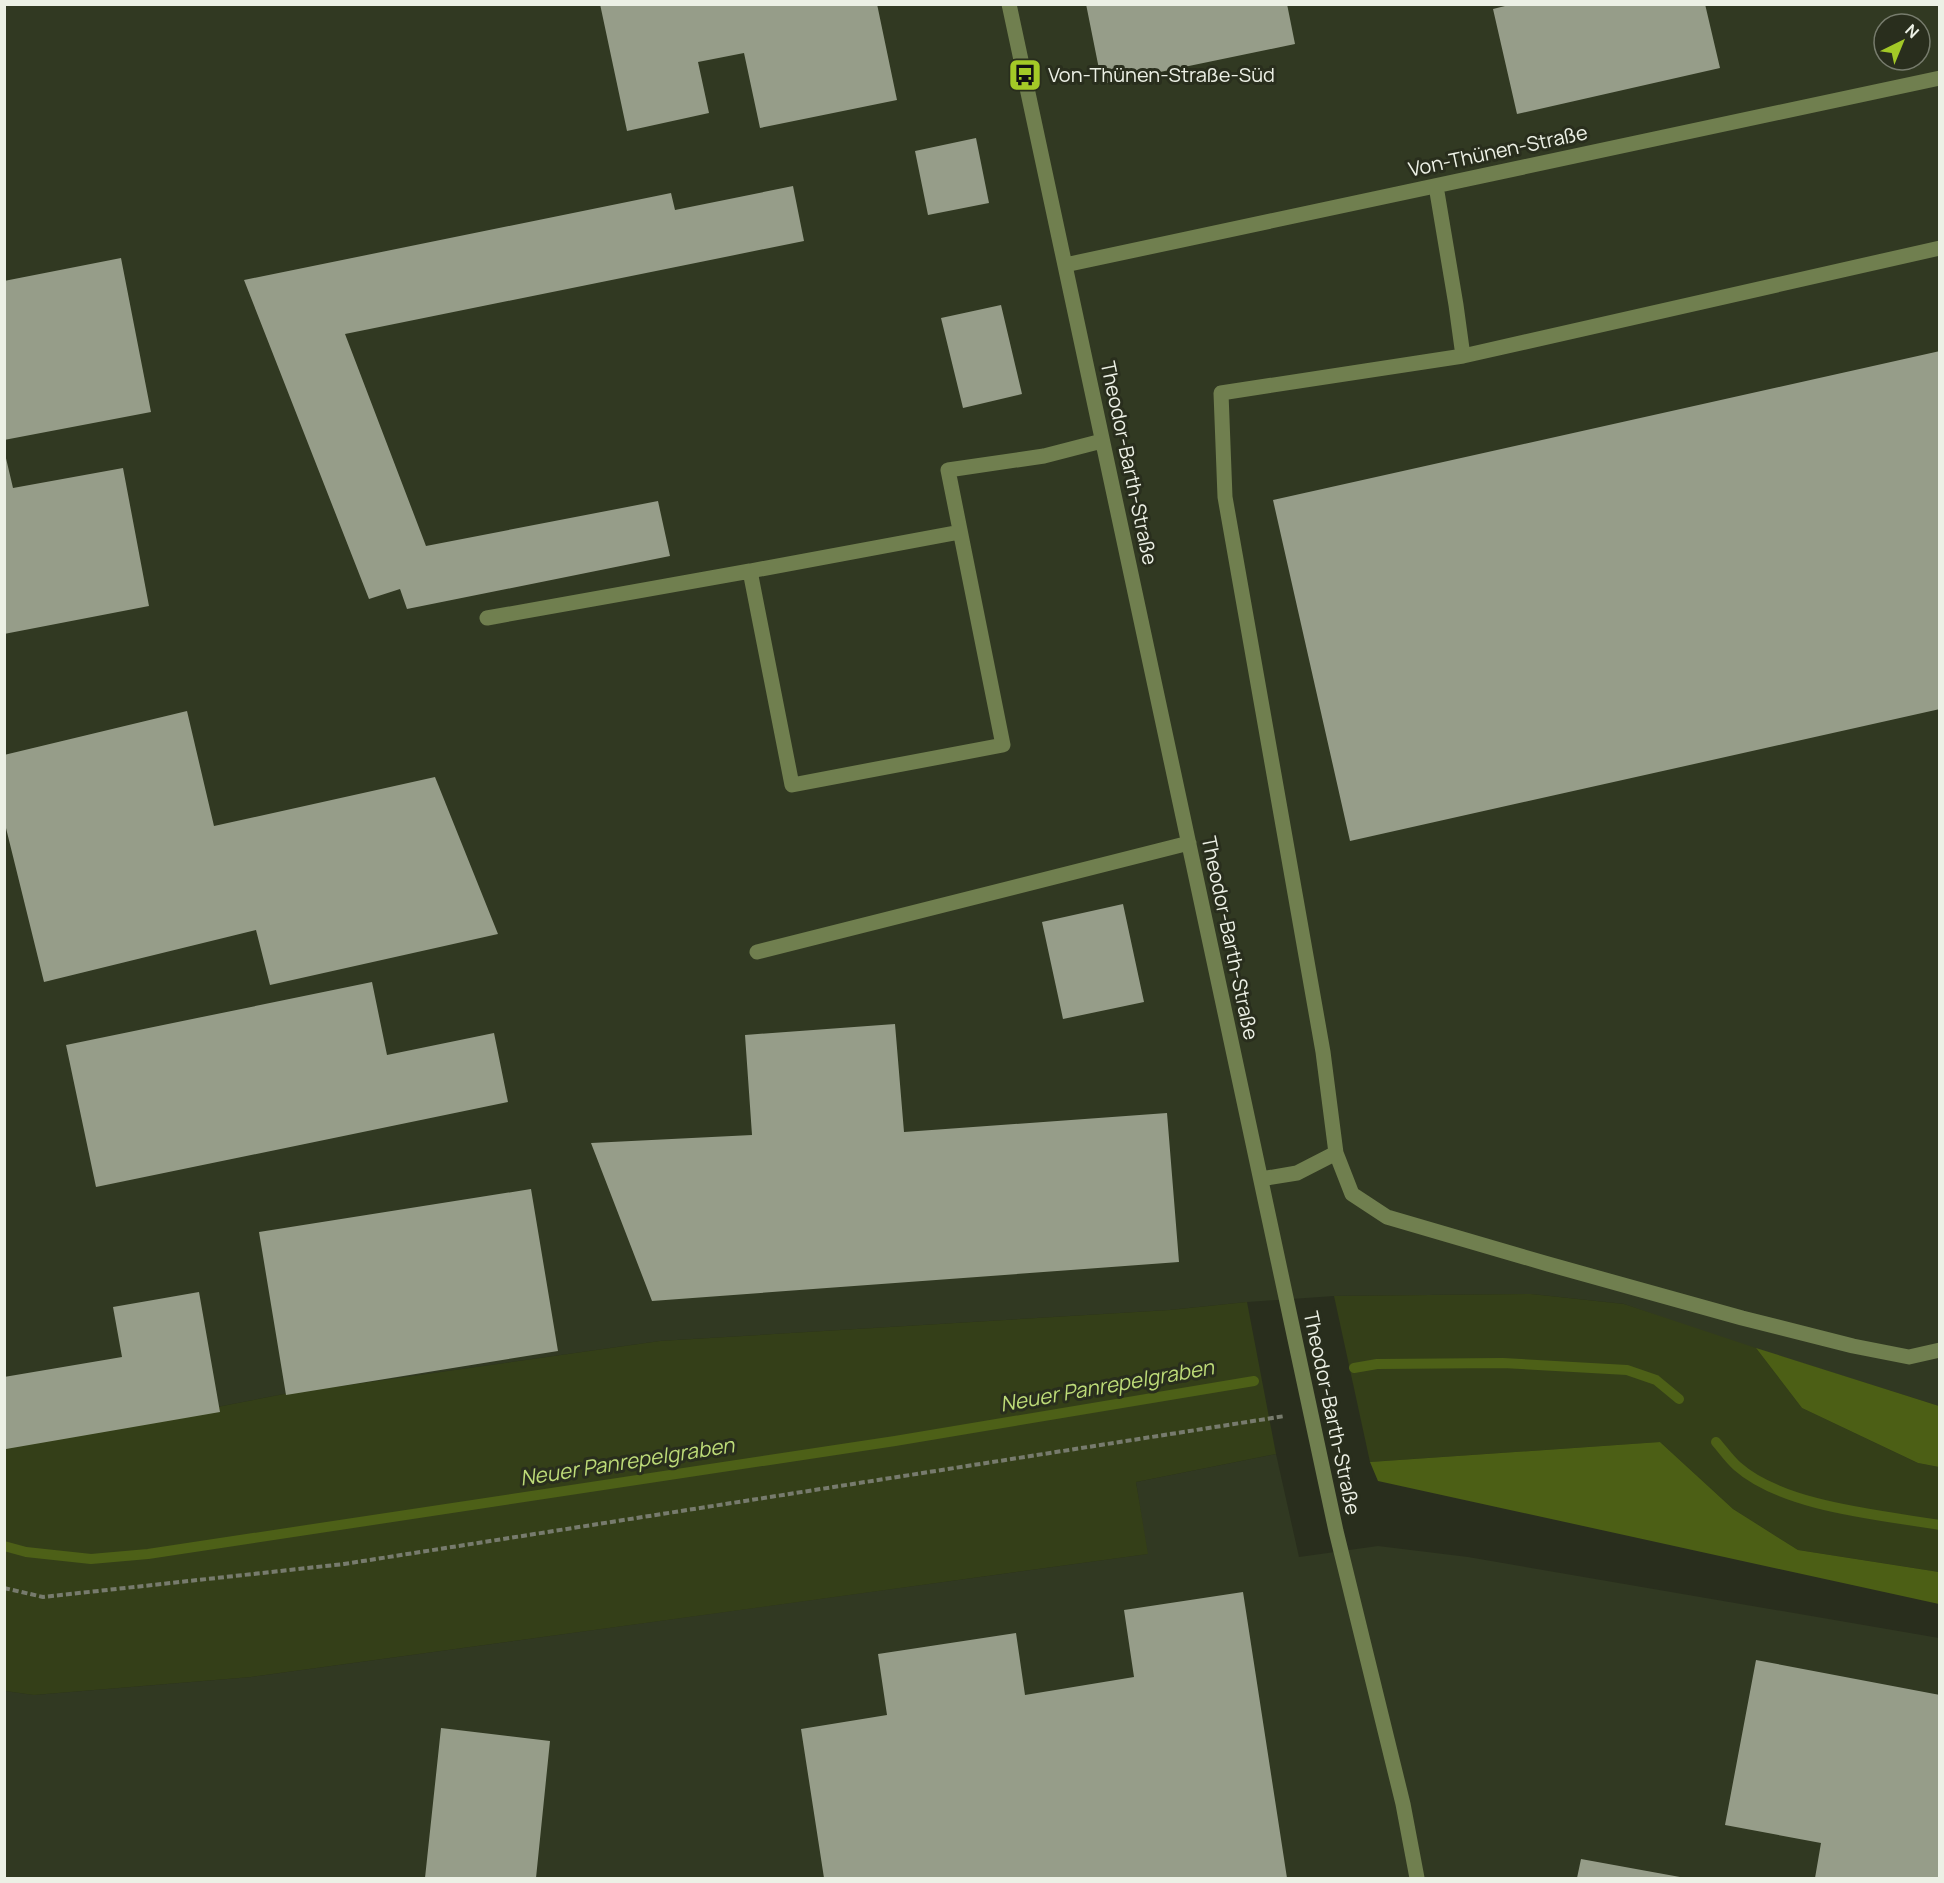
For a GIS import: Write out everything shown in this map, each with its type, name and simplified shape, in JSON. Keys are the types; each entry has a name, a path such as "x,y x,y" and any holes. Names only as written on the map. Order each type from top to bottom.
{"street":[{"name":"Theodor-Barth-Straße","path":"1009,4 1336,1532 1403,1804 1417,1878"},
{"name":"Von-Thünen-Straße","path":"1065,265 1940,78"},
{"path":"1436,186 1462,356"},
{"path":"1940,248 1462,356 1221,393 1225,497 1323,1052 1336,1153 1352,1194 1387,1217 1559,1268 1742,1318 1853,1346 1909,1357 1940,1350"},
{"path":"750,571 792,784 1003,745 948,470 1044,456 1102,441"},
{"path":"487,618 960,532"},
{"path":"757,952 1189,843"},
{"path":"1261,1179 1297,1173 1336,1153"}],"path":[{"path":"4,1588 43,1597 344,1564 1311,1412"}],"shaded area":[{"path":"5,5 1939,5 1939,1406 1703,1332 1624,1304 1531,1294 1334,1296 1170,1310 660,1341 284,1394 5,1448"},
{"path":"1531,1294 1624,1304 1756,1348 1802,1408 1918,1463 1939,1467 1939,1572 1798,1550 1733,1509 1660,1442 1370,1462 1334,1296"},
{"path":"1247,1302 1276,1454 1136,1482 1148,1554 251,1677 34,1695 5,1691 5,1448 284,1394 660,1341 1170,1310"},
{"path":"1276,1454 1299,1557 1378,1546 1468,1557 1939,1638 1939,1878 5,1878 5,1691 34,1695 251,1677 1147,1554 1136,1482"}],"green space":[{"path":"1756,1348 1939,1406 1939,1467 1918,1463 1802,1408"},
{"path":"1660,1442 1733,1509 1798,1550 1939,1572 1939,1604 1378,1481 1370,1462"}],"building":[{"path":"600,4 877,4 897,100 760,128 744,53 698,62 709,113 627,131"},
{"path":"1086,4 1287,4 1295,44 1102,84"},
{"path":"1513,4 1705,4 1720,68 1517,114 1493,9"},
{"path":"976,138 989,203 928,215 915,151"},
{"path":"793,186 804,241 345,334 426,546 658,501 670,556 407,609 400,589 369,599 244,280 671,193 675,210"},
{"path":"121,258 151,412 4,440 4,281"},
{"path":"1001,305 1022,394 963,408 941,318"},
{"path":"1940,351 1940,709 1350,841 1273,500"},
{"path":"5,454 13,488 123,468 149,606 4,634"},
{"path":"187,711 214,826 435,777 498,934 270,985 256,930 44,982 4,820 4,755"},
{"path":"1123,904 1144,1002 1063,1019 1042,922"},
{"path":"372,982 387,1055 494,1033 508,1102 96,1187 66,1045"},
{"path":"895,1024 904,1132 1167,1113 1179,1262 652,1301 591,1143 752,1135 745,1035"},
{"path":"531,1189 558,1351 286,1395 259,1232"},
{"path":"199,1292 220,1412 6,1449 4,1377 122,1357 113,1307"},
{"path":"1243,1592 1287,1878 824,1878 801,1729 887,1715 878,1654 1016,1633 1025,1695 1134,1677 1124,1610"},
{"path":"1756,1660 1940,1695 1940,1878 1815,1878 1821,1843 1725,1825"},
{"path":"441,1728 550,1741 536,1878 425,1878"},
{"path":"1581,1859 1680,1877 1680,1878 1577,1878"}],"waterway":[{"name":"Neuer Panrepelgraben","path":"1354,1368 1377,1364 1503,1363 1627,1370 1656,1380 1679,1399"},
{"name":"Neuer Panrepelgraben","path":"4,1546 26,1552 91,1559 148,1554 895,1441 1254,1381"},
{"name":"Neuer Panrepelgraben","path":"1716,1442 1737,1466 1756,1480 1780,1491 1833,1507 1940,1525"}],"place":[{"name":"Von-Thünen-Straße-Süd","path":"1025,75"}]}
